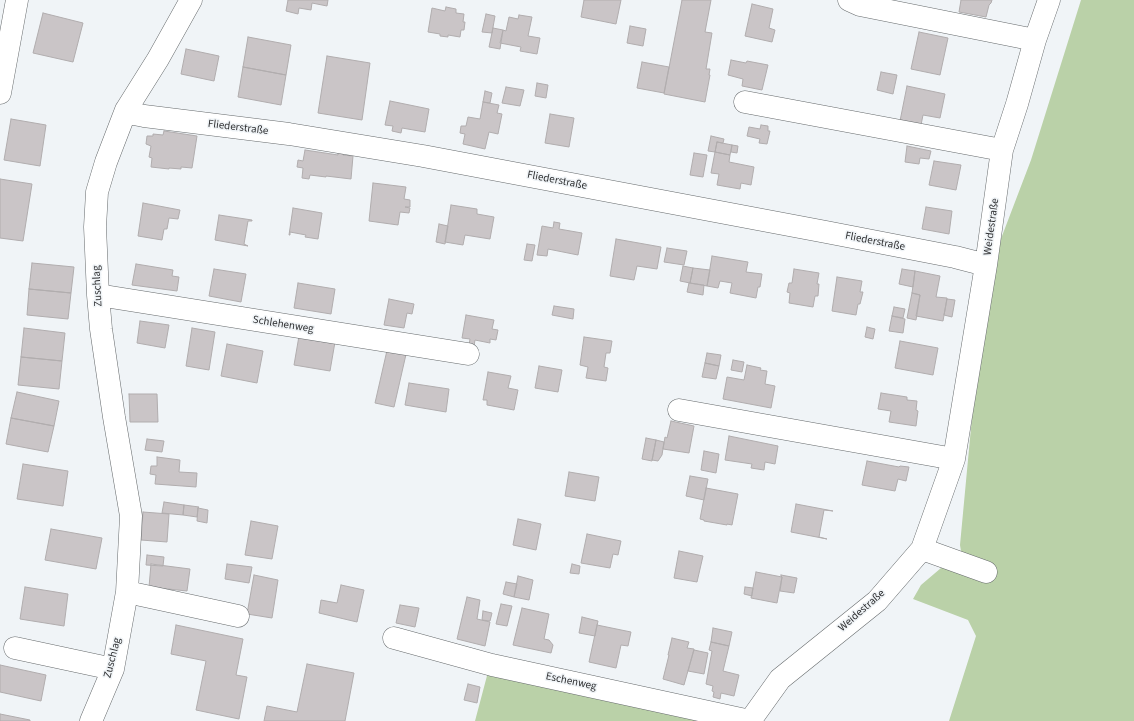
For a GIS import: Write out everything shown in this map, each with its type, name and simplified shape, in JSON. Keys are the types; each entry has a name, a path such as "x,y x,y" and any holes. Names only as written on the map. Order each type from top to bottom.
{"street":[{"path":"0,93 17,0"},
{"name":"Zuschlag","path":"91,721 113,669 127,592 132,516 114,416 101,329 95,227 97,192 106,162 126,110 158,59 191,0"},
{"path":"849,0 860,5 1035,40"},
{"name":"Weidestraße","path":"750,721 780,679 877,601 922,549 954,459 986,265 1002,150 1035,40 1049,0"},
{"path":"745,102 1002,150"},
{"name":"Fliederstraße","path":"126,110 134,114 144,116 289,134 431,157 955,257 986,265"},
{"name":"Schlehenweg","path":"98,295 468,354"},
{"path":"679,410 954,459"},
{"path":"922,549 986,572"},
{"path":"127,592 238,616"},
{"name":"Eschenweg","path":"394,638 492,665 750,721"},
{"path":"15,648 113,669"}],"green space":[{"path":"1081,0 1134,0 1134,721 949,721 976,636 968,620 913,599 921,585 961,551 960,545 977,364 994,257 1031,160"},
{"path":"488,672 719,721 475,721"}],"building":[{"path":"288,0 328,0 327,6 312,3 311,10 299,8 298,14 286,11"},
{"path":"584,0 621,0 616,24 581,17"},
{"path":"682,0 711,0 705,32 712,33 706,69 710,69 710,75 705,102 664,94"},
{"path":"961,0 992,0 986,17 959,12"},
{"path":"752,4 773,9 769,28 775,30 772,42 745,36"},
{"path":"446,7 456,9 456,13 464,14 464,30 461,30 460,37 448,35 448,37 440,36 440,34 428,32 432,8 445,11"},
{"path":"43,13 83,23 73,62 33,53"},
{"path":"486,14 495,16 492,33 482,32"},
{"path":"519,15 532,17 528,36 540,38 537,54 520,51 521,47 500,43 503,30 506,31 509,17 518,19"},
{"path":"630,26 646,29 643,46 627,43"},
{"path":"493,28 503,30 500,49 489,47"},
{"path":"919,32 948,38 940,75 911,69"},
{"path":"248,37 291,45 286,75 243,67"},
{"path":"186,49 219,56 214,81 181,74"},
{"path":"327,56 370,63 362,120 318,113"},
{"path":"731,60 768,65 762,90 742,86 743,79 728,75"},
{"path":"642,62 669,67 664,93 637,88"},
{"path":"243,67 286,75 281,105 238,97"},
{"path":"881,72 897,75 893,94 877,90"},
{"path":"537,83 548,85 546,98 535,96"},
{"path":"907,86 945,94 940,118 923,115 920,130 899,126"},
{"path":"506,87 524,90 520,106 502,103"},
{"path":"485,91 492,93 490,103 483,102"},
{"path":"390,101 429,109 425,132 402,128 401,133 392,131 393,126 385,125"},
{"path":"483,102 499,105 497,113 502,114 498,134 489,132 485,149 463,144 465,134 460,133 461,126 466,126 468,117 480,119"},
{"path":"550,114 574,118 569,147 545,143"},
{"path":"11,119 46,125 40,166 4,160"},
{"path":"761,125 768,126 768,131 770,131 767,144 759,143 760,139 747,136 749,127 760,129"},
{"path":"164,131 197,136 192,168 181,167 181,169 169,169 151,167 152,158 149,157 151,146 146,144 147,136 153,136 153,134 163,135"},
{"path":"711,136 724,139 723,143 717,142 715,152 708,151"},
{"path":"717,142 732,145 730,155 715,152"},
{"path":"732,145 738,146 737,153 731,152"},
{"path":"907,146 931,151 929,159 920,158 919,164 905,162"},
{"path":"305,150 338,155 338,151 344,152 343,155 353,156 351,179 310,175 309,179 302,178 303,168 297,167 298,160 303,161"},
{"path":"715,152 730,155 729,162 754,167 751,185 741,183 740,189 717,185 719,174 711,173"},
{"path":"694,153 707,155 703,177 690,175"},
{"path":"934,161 961,165 956,190 929,185"},
{"path":"0,179 32,184 23,241 0,238"},
{"path":"373,183 406,187 404,199 410,200 410,207 405,207 410,208 409,213 400,212 398,225 369,221"},
{"path":"143,203 180,210 178,219 169,218 167,229 164,229 162,240 138,236"},
{"path":"451,205 477,209 477,214 494,217 490,239 465,235 463,245 445,242"},
{"path":"926,207 952,211 949,234 922,229"},
{"path":"293,208 322,213 318,239 305,237 306,235 290,232 289,235"},
{"path":"219,215 252,220 248,221 244,244 248,246 215,240"},
{"path":"554,222 560,223 559,229 582,233 578,255 548,249 547,256 537,255 542,226 553,228"},
{"path":"439,224 448,226 445,244 436,242"},
{"path":"616,239 661,247 657,269 637,266 634,280 610,276"},
{"path":"527,244 535,245 532,261 524,260"},
{"path":"667,248 687,251 684,265 664,262"},
{"path":"712,256 748,262 746,272 762,274 760,287 758,287 756,298 730,293 732,283 720,281 718,288 707,286"},
{"path":"32,263 74,267 71,293 29,289"},
{"path":"136,264 173,270 172,276 179,277 177,291 132,285"},
{"path":"683,266 693,268 690,283 680,281"},
{"path":"693,268 710,270 707,286 690,283"},
{"path":"214,269 246,274 241,302 209,296"},
{"path":"794,269 819,273 817,284 819,284 818,296 815,296 813,307 789,303 790,293 787,292 789,283 792,283"},
{"path":"902,269 915,271 913,287 899,284"},
{"path":"915,271 940,276 936,297 947,298 943,321 916,316 920,295 912,293"},
{"path":"837,277 862,281 860,292 863,292 860,304 858,304 856,315 832,311"},
{"path":"298,283 335,289 331,314 294,308"},
{"path":"689,283 704,285 703,295 687,292"},
{"path":"29,289 71,293 68,319 27,315"},
{"path":"912,293 920,295 916,320 907,318"},
{"path":"389,299 414,304 412,314 407,313 404,328 384,325"},
{"path":"947,299 955,300 952,317 944,315"},
{"path":"554,306 574,309 573,319 552,315"},
{"path":"894,307 905,309 903,318 892,316"},
{"path":"466,315 494,320 492,329 498,330 496,340 490,339 490,343 475,340 474,346 469,345 470,339 462,338"},
{"path":"892,316 905,319 903,333 889,331"},
{"path":"140,321 169,325 165,348 137,343"},
{"path":"867,327 875,329 873,339 865,337"},
{"path":"24,328 65,333 62,361 21,357"},
{"path":"192,328 215,332 209,370 186,366"},
{"path":"299,336 335,342 330,371 294,365"},
{"path":"584,337 612,341 610,353 606,353 604,367 608,368 606,381 586,378 588,367 580,365"},
{"path":"900,341 938,348 933,375 895,368"},
{"path":"227,344 263,351 257,383 221,376"},
{"path":"388,346 407,350 394,407 375,403"},
{"path":"707,353 721,355 719,366 705,363"},
{"path":"21,357 62,361 59,389 18,385"},
{"path":"733,360 744,362 742,372 731,370"},
{"path":"705,363 719,366 716,379 702,377"},
{"path":"747,365 767,371 765,384 775,386 771,408 723,399 727,377 744,380"},
{"path":"539,366 562,370 558,392 535,388"},
{"path":"488,372 511,376 508,388 518,390 514,410 487,405 487,400 483,400"},
{"path":"409,383 449,389 446,412 405,405"},
{"path":"17,392 59,401 54,426 11,418"},
{"path":"881,393 907,397 907,400 917,401 916,410 918,411 916,426 889,422 891,411 878,409"},
{"path":"129,394 157,394 158,422 130,422"},
{"path":"11,418 54,426 48,452 6,444"},
{"path":"671,421 694,426 689,453 663,449 665,437 667,438"},
{"path":"729,436 778,446 775,464 765,462 764,470 751,468 752,464 725,460"},
{"path":"646,438 656,440 652,461 642,459"},
{"path":"147,439 164,441 162,452 145,450"},
{"path":"656,440 664,442 662,455 658,461 652,460"},
{"path":"704,451 719,454 716,473 701,470"},
{"path":"157,457 180,460 179,472 197,473 196,487 155,484 156,475 150,474 151,466 157,466"},
{"path":"867,461 899,467 909,467 906,481 898,479 895,491 862,485"},
{"path":"23,464 68,471 63,506 17,499"},
{"path":"569,472 599,477 595,501 565,496"},
{"path":"690,476 708,479 704,500 686,496"},
{"path":"706,488 738,494 732,525 704,521 700,519"},
{"path":"164,502 184,505 183,515 162,513"},
{"path":"796,504 833,511 824,510 819,537 827,539 791,532"},
{"path":"184,505 199,507 197,517 183,515"},
{"path":"198,508 208,510 207,523 197,521"},
{"path":"143,512 169,514 167,542 141,540"},
{"path":"518,519 541,524 536,550 513,545"},
{"path":"251,521 278,526 272,559 245,555"},
{"path":"51,529 102,538 96,569 45,560"},
{"path":"587,534 621,541 618,555 613,554 610,568 581,563"},
{"path":"679,551 703,556 697,582 674,578"},
{"path":"147,555 164,557 163,566 146,565"},
{"path":"151,564 190,569 187,591 149,587"},
{"path":"227,564 252,567 249,583 225,579"},
{"path":"572,564 580,566 579,574 570,573"},
{"path":"756,572 782,577 777,603 751,598"},
{"path":"254,575 278,580 272,618 247,614"},
{"path":"781,575 797,578 794,593 780,591"},
{"path":"518,576 533,580 529,600 514,597"},
{"path":"506,582 517,584 514,597 503,594"},
{"path":"341,585 364,590 357,622 319,613 321,600 337,603"},
{"path":"25,587 68,594 64,626 20,619"},
{"path":"745,587 753,588 752,596 744,594"},
{"path":"467,597 480,600 477,619 490,622 485,646 457,639"},
{"path":"501,604 512,606 507,626 496,624"},
{"path":"400,605 419,608 415,627 396,623"},
{"path":"522,608 549,614 544,639 549,640 553,645 551,653 513,645"},
{"path":"483,611 492,613 490,621 482,620"},
{"path":"582,617 598,621 595,636 579,633"},
{"path":"176,625 243,639 236,675 247,677 239,719 196,710 206,661 171,654"},
{"path":"597,625 631,632 628,646 621,645 616,668 589,662"},
{"path":"713,628 732,632 729,646 711,642"},
{"path":"672,638 689,642 687,648 694,649 684,685 663,679"},
{"path":"711,642 729,646 723,671 739,675 734,696 721,693 720,699 713,697 713,686 706,684 712,651 709,650"},
{"path":"694,650 708,653 704,674 688,671"},
{"path":"307,664 354,673 345,721 264,721 267,706 297,712"},
{"path":"0,665 46,675 41,701 0,692"},
{"path":"468,684 480,687 477,703 464,700"},
{"path":"0,714 30,720 30,721 0,721"}]}
